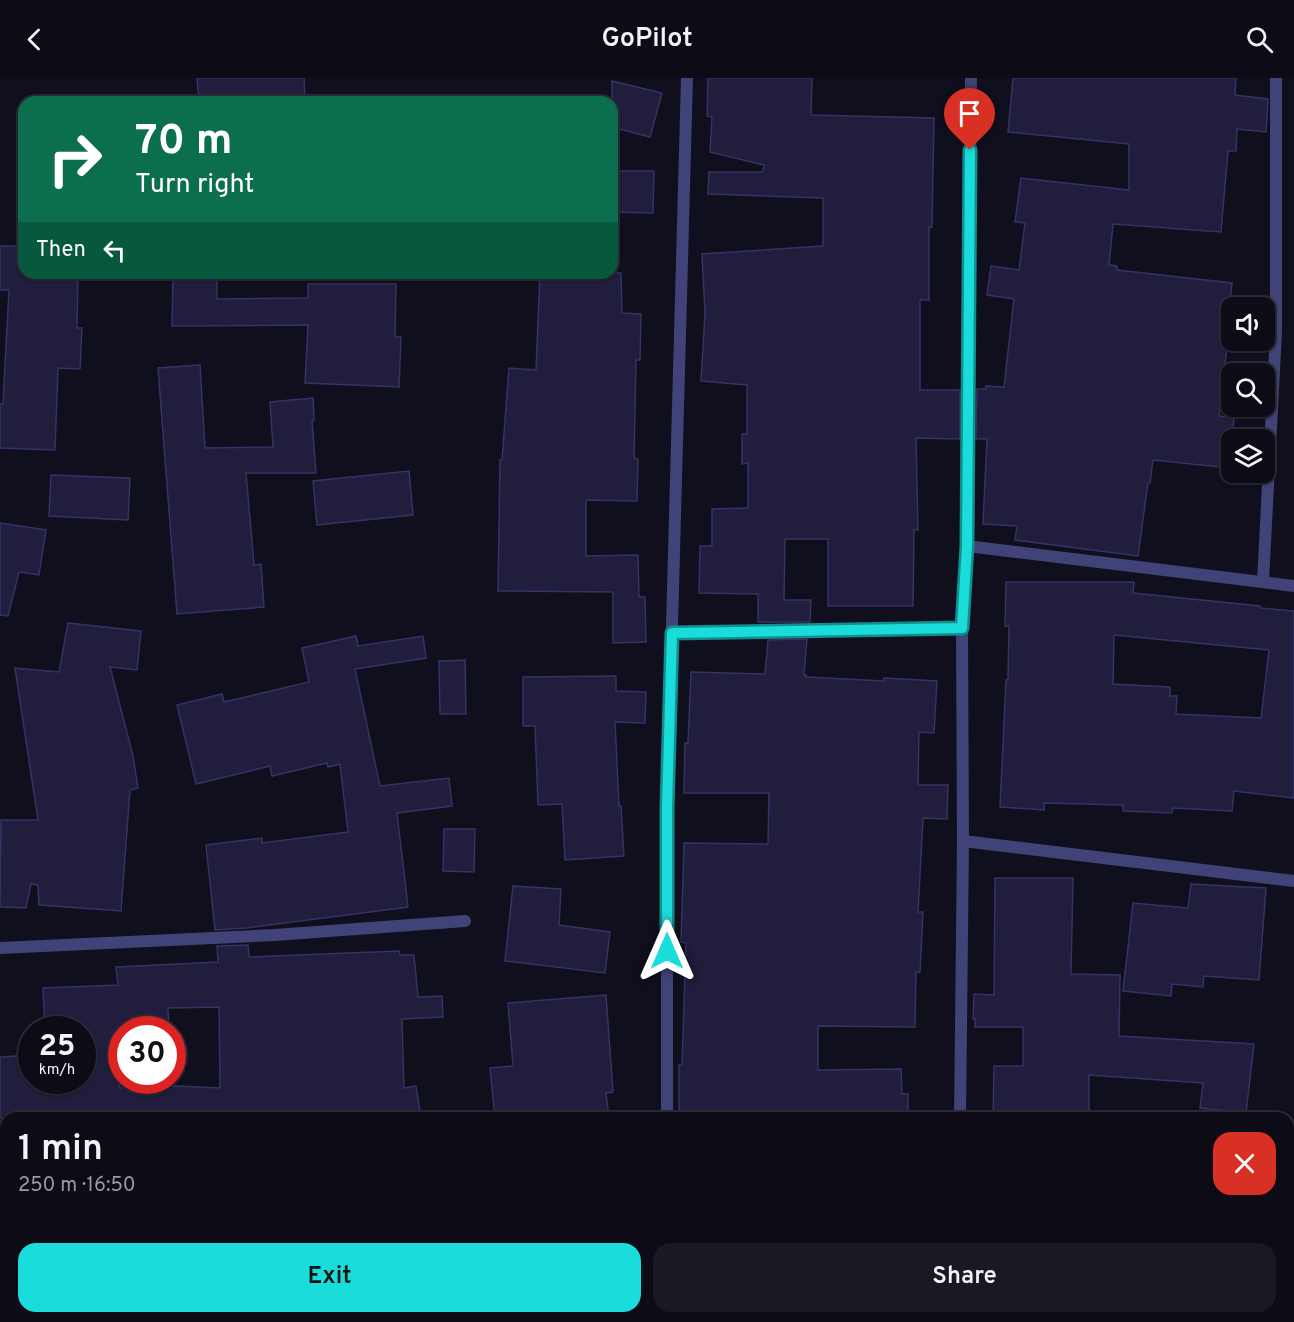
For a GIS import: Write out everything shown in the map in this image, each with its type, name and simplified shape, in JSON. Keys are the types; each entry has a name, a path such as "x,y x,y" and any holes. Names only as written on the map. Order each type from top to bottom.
{"street":[{"path":"668,1112 667,808 687,78"},
{"path":"960,1112 963,841 962,628 967,546 971,78"},
{"path":"1263,581 1276,332 1276,78"},
{"path":"967,546 1294,585"},
{"path":"672,633 962,628"},
{"path":"963,841 1294,881"},
{"path":"0,948 275,935 465,921"}],"building":[{"path":"197,78 304,78 305,96 198,96"},
{"path":"708,78 812,78 811,115 934,118 932,227 929,227 929,300 920,300 920,390 960,390 960,439 916,438 918,530 914,530 913,606 828,606 828,539 785,539 784,600 811,600 810,622 758,622 758,594 699,593 700,546 712,546 712,509 748,508 748,463 742,464 742,434 747,434 747,385 701,381 705,313 702,254 823,246 823,198 708,194 709,172 763,172 764,165 710,152 712,117 707,116"},
{"path":"1013,78 1236,78 1235,95 1268,99 1266,132 1237,129 1236,151 1228,151 1221,232 1113,224 1109,265 1117,266 1117,270 1232,283 1230,297 1221,297 1221,351 1227,351 1225,363 1221,363 1219,416 1234,418 1233,429 1221,429 1221,467 1153,460 1138,556 1015,540 1017,526 983,524 987,439 976,439 977,389 986,389 986,386 1004,387 1014,299 987,295 991,266 1019,270 1025,223 1015,222 1021,178 1129,190 1129,144 1008,132"},
{"path":"612,81 662,93 650,137 618,129 618,96 612,96"},
{"path":"618,171 654,171 653,213 618,212"},
{"path":"0,246 18,246 18,279 78,279 77,328 82,328 80,369 58,368 55,450 0,448 0,404 3,404 9,290 0,290"},
{"path":"618,273 621,273 622,313 641,314 640,360 636,360 634,458 638,459 637,501 586,500 586,556 638,555 639,597 645,597 646,642 613,643 613,592 498,591 500,460 502,460 509,368 536,370 540,279 618,279"},
{"path":"173,279 217,279 217,299 308,298 308,284 396,284 395,337 401,337 399,387 305,383 308,325 172,326"},
{"path":"200,365 205,448 273,447 270,402 313,398 314,420 312,421 316,473 246,473 254,565 261,564 264,607 177,614 158,368"},
{"path":"409,471 413,515 317,525 313,481"},
{"path":"51,475 130,478 128,520 49,516"},
{"path":"0,523 46,530 39,575 19,572 8,616 0,615"},
{"path":"1006,582 1134,582 1133,593 1294,611 1294,798 1234,791 1232,811 1173,808 1172,813 1123,811 1123,805 1044,803 1044,810 1000,807 1006,680 1008,680 1009,626 1005,626","holes":["1114,635 1269,650 1261,718 1176,714 1177,696 1170,696 1170,687 1113,684"]},
{"path":"68,623 141,631 137,670 110,667 133,756 138,788 130,790 121,911 39,905 38,885 31,884 26,908 0,907 1,820 38,820 15,668 59,672"},
{"path":"356,636 358,646 423,636 426,658 355,669 380,786 449,778 452,806 397,813 408,907 247,928 215,930 206,845 262,838 262,843 348,832 340,764 328,767 327,763 272,776 270,766 196,784 177,705 222,694 224,702 309,682 302,648"},
{"path":"807,639 804,675 806,677 937,681 934,733 919,732 918,785 948,785 947,819 923,818 918,912 923,912 920,972 916,972 915,1027 818,1026 818,1070 901,1069 902,1094 908,1094 908,1112 679,1112 679,1065 682,1065 686,943 681,942 684,843 768,844 769,793 684,793 685,743 688,743 691,672 765,674 768,640"},
{"path":"465,660 466,714 440,714 439,661"},
{"path":"616,676 616,691 646,692 645,723 615,722 624,856 565,860 562,804 538,805 535,726 523,726 523,677"},
{"path":"444,829 475,829 474,872 443,871"},
{"path":"995,878 1073,878 1071,974 1120,975 1119,1036 1254,1044 1246,1112 1200,1108 1203,1083 1089,1075 1089,1112 993,1112 994,1066 1023,1066 1023,1027 975,1027 974,994 994,995"},
{"path":"1191,884 1266,888 1259,980 1204,976 1203,987 1172,984 1171,996 1123,991 1133,903 1188,908"},
{"path":"513,886 561,889 559,925 610,932 605,973 505,961"},
{"path":"248,945 249,957 399,951 400,955 414,955 418,997 442,996 443,1017 402,1019 404,1088 416,1086 420,1112 0,1112 0,1057 18,1056 18,1094 96,1094 96,1016 44,1016 43,988 118,985 116,967 218,962 217,946"},
{"path":"606,995 613,1092 606,1093 608,1112 494,1112 490,1068 513,1066 508,1003"}],"route":[{"path":"667,951 667,808 672,633 962,628 967,546 970,150"}]}
